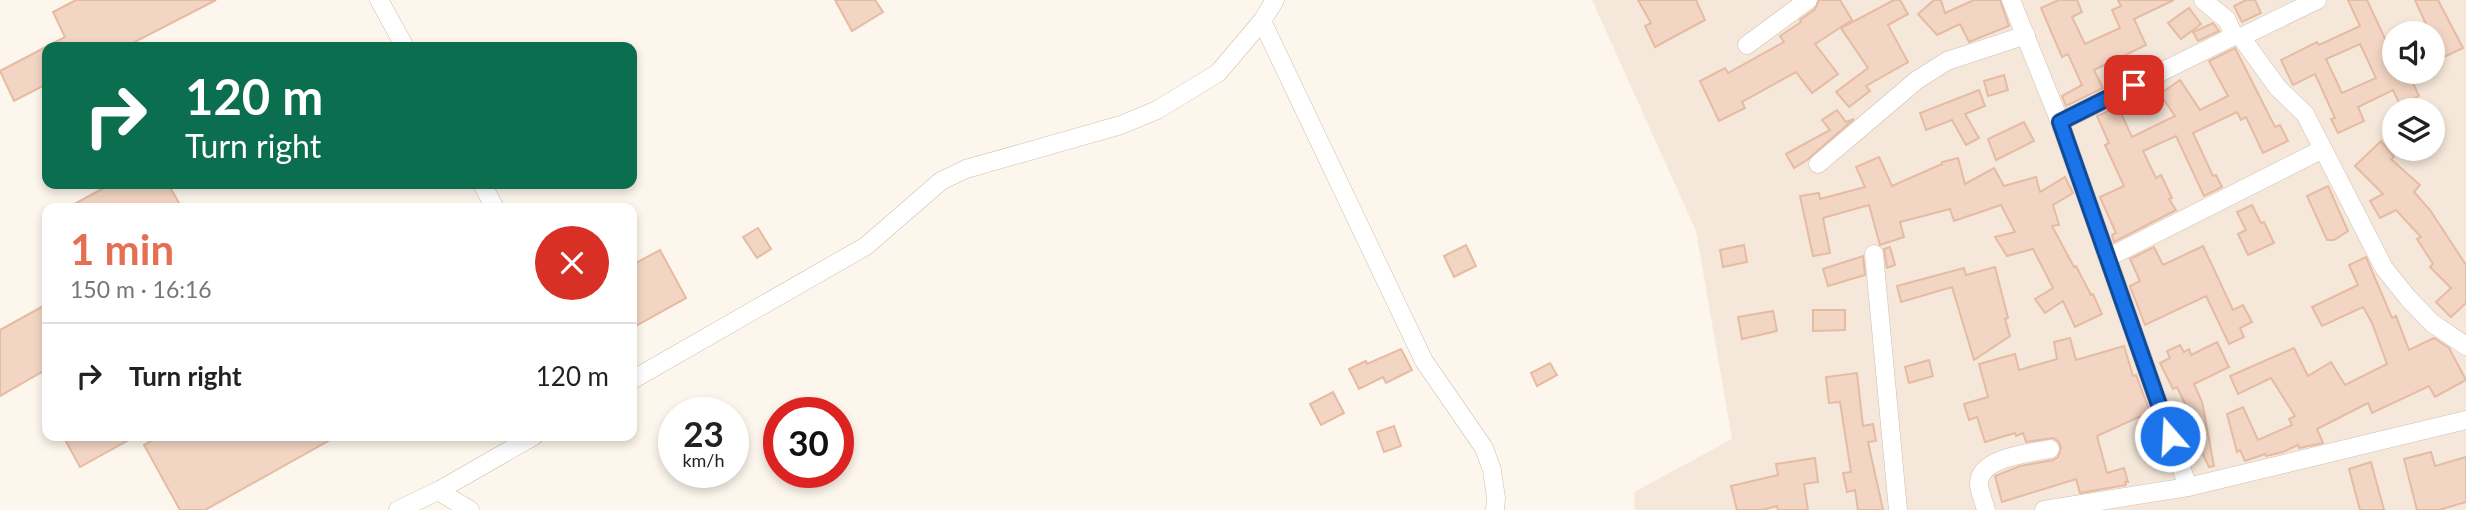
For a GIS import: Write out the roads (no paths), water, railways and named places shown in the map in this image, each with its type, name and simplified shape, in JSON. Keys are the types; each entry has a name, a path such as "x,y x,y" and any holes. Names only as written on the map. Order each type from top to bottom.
{"street":[{"path":"379,0 402,42"},
{"path":"637,377 866,246 942,181 966,169 1121,125 1157,110 1218,73 1262,21 1275,0"},
{"path":"1747,45 1808,0"},
{"path":"2011,0 2060,122 2188,487"},
{"path":"2203,0 2227,20 2237,37 2278,88 2305,114 2385,268 2432,323 2466,346"},
{"path":"2060,122 2317,0"},
{"path":"1262,21 1424,361 1484,447 1492,470 1495,510"},
{"path":"1818,164 1927,74 1947,61 2026,35"},
{"path":"2107,258 2323,149"},
{"path":"1874,254 1898,510"},
{"path":"2044,510 2188,487 2466,420"},
{"path":"398,510 438,491 525,441"},
{"path":"1986,510 1979,481 1984,470 1994,462 2050,449"},
{"path":"438,491 470,510"}]}
